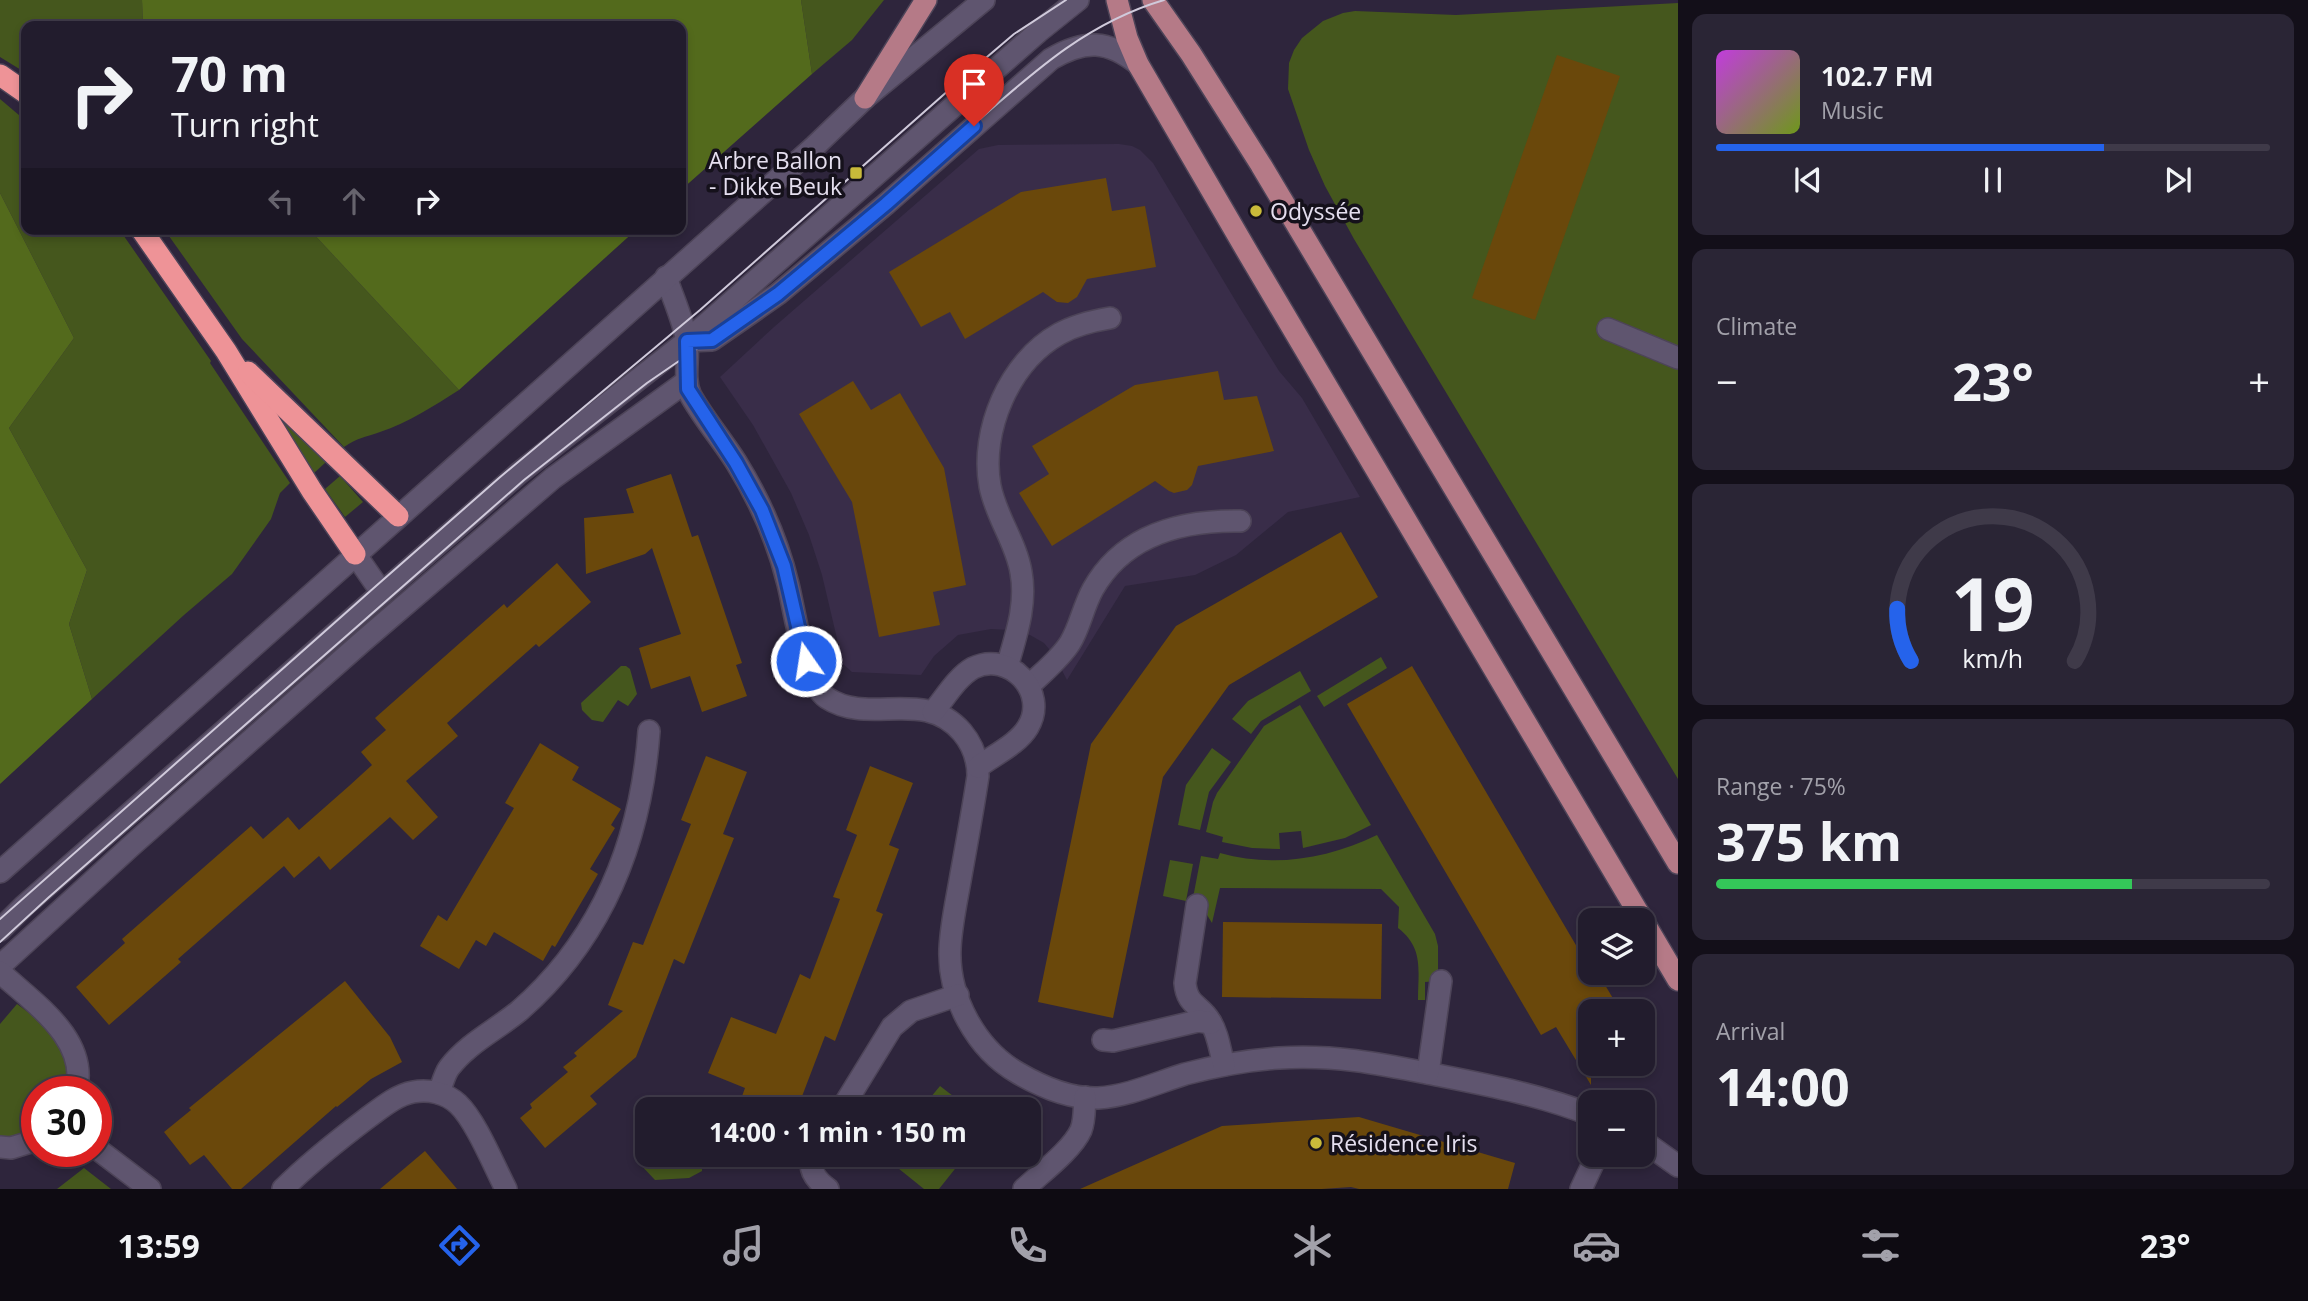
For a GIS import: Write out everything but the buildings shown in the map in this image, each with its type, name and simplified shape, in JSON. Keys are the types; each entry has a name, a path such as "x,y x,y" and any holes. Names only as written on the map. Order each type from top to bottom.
{"highway":[{"path":"0,75 21,90"},
{"path":"145,235 226,351 312,491 355,554"},
{"path":"226,351 398,516"}],"main road":[{"path":"865,99 926,0"},
{"path":"1117,0 1138,64 1678,980"},
{"path":"1153,0 1191,54 1268,177 1678,863"}],"street":[{"path":"0,872 865,99 984,0"},
{"path":"0,930 24,906 519,473 687,341 1038,32 1078,0"},
{"path":"687,341 712,340 778,294 886,204 1051,59 1072,47 1102,45 1123,52 1138,64"},
{"path":"666,277 687,341 687,381 691,396 736,463 762,510 784,566 810,675 821,693 828,699 854,707 913,707 933,712 948,718 969,740 978,766 950,949 951,966 958,995 973,1029 983,1043 1010,1068 1041,1085 1072,1096 1085,1097 1123,1095 1224,1065 1276,1058 1348,1058 1533,1095 1578,1111"},
{"path":"1007,667 1022,610 1023,592 1017,555 990,488 988,468 993,425 1008,388 1038,348 1075,326 1110,318"},
{"path":"1608,329 1678,358"},
{"path":"0,965 363,641 543,487 687,381"},
{"path":"1029,686 1069,645 1093,589 1114,562 1132,547 1153,535 1184,525 1240,521"},
{"path":"355,554 382,593"},
{"path":"933,712 963,676 972,668 983,664 995,664 1016,671 1029,686 1034,699 1030,725 1021,736 978,766"},
{"path":"439,1093 449,1068 471,1045 519,1010 557,974 602,910 631,839 644,784 649,731"},
{"path":"1197,905 1185,983 1186,992 1189,1000 1211,1023 1224,1065"},
{"path":"0,972 62,1031 72,1047 77,1076"},
{"path":"1428,1073 1441,981"},
{"path":"849,1097 892,1027 911,1011 958,995"},
{"path":"1103,1040 1113,1041 1198,1021 1211,1023"},
{"path":"283,1189 332,1144 397,1098 410,1092 439,1093 460,1105 469,1117 506,1189"},
{"path":"1024,1189 1070,1146 1078,1135 1082,1126 1085,1097"},
{"path":"0,1147 21,1145"},
{"path":"1655,1150 1678,1166"},
{"path":"112,1160 150,1189"},
{"path":"811,1167 815,1176 828,1189"},
{"path":"1581,1189 1591,1167"}],"shaded area":[{"path":"1119,144 1140,150 1153,163 1279,371 1302,398 1360,497 1288,512 1236,555 1195,575 1125,586 1067,680 1054,655 1044,643 1030,635 991,629 958,635 934,656 921,675 852,672 843,664 822,575 791,493 753,425 720,377 979,149 998,145"}],"green space":[{"path":"0,0 142,0 143,21 21,21 21,70 0,57"},
{"path":"142,0 801,0 812,74 686,186 686,21 143,21"},
{"path":"801,0 884,0 852,40 812,74"},
{"path":"1678,3 1678,779 1354,239 1309,150 1288,89 1289,63 1302,38 1323,21 1343,13 1355,11 1456,15"},
{"path":"0,99 21,117 21,234 0,193"},
{"path":"0,193 74,338 9,428 87,570 69,624 92,699 0,784"},
{"path":"21,235 123,235 211,361 290,483 280,493 271,519 232,574 92,699 69,624 87,570 9,428 74,338"},
{"path":"168,235 315,235 459,390 411,419 344,447 242,339"},
{"path":"315,235 630,235 459,390"},
{"path":"278,410 326,462 314,473 274,415"},
{"path":"340,476 363,502 345,517 325,489"},
{"path":"1381,657 1387,668 1324,707 1317,696"},
{"path":"621,666 630,669 637,694 628,706 618,700 603,722 592,720 582,710 581,703"},
{"path":"1300,671 1311,691 1261,721 1251,734 1232,719 1248,701"},
{"path":"1300,705 1371,825 1345,838 1303,848 1301,831 1279,833 1280,849 1252,848 1222,842 1223,837 1206,832 1217,793 1264,726"},
{"path":"1212,748 1231,762 1209,792 1200,830 1178,825 1186,785"},
{"path":"1377,835 1435,934 1438,946 1438,981 1425,982 1425,1000 1418,1000 1418,960 1412,943 1398,928 1399,907 1381,889 1220,888 1212,923 1204,910 1192,903 1201,856 1218,859 1220,853 1260,860 1300,859 1339,850"},
{"path":"1170,860 1193,864 1186,901 1163,896"},
{"path":"17,1004 40,1022 56,1041 62,1051 67,1076 21,1076 21,1135 0,1139 0,1024"},
{"path":"940,1086 954,1097 931,1097"},
{"path":"643,1167 702,1167 702,1171 689,1178 655,1180"},
{"path":"897,1167 956,1167 939,1189 924,1189"},
{"path":"84,1168 111,1189 57,1189"}],"tram line":[{"path":"0,919 499,478 700,310 967,74 1014,34 1066,0"},
{"path":"0,942 524,480 647,383 778,293 1053,58 1105,24 1164,0"}],"place":[{"name":"Arbre Ballon - Dikke Beuk","path":"856,173"},
{"name":"Odyssée","path":"1256,211"},
{"name":"Résidence Iris","path":"1316,1143"}],"route":[{"path":"806,661 784,566 762,510 736,463 688,389 687,341 712,340 778,294 974,126"}]}
